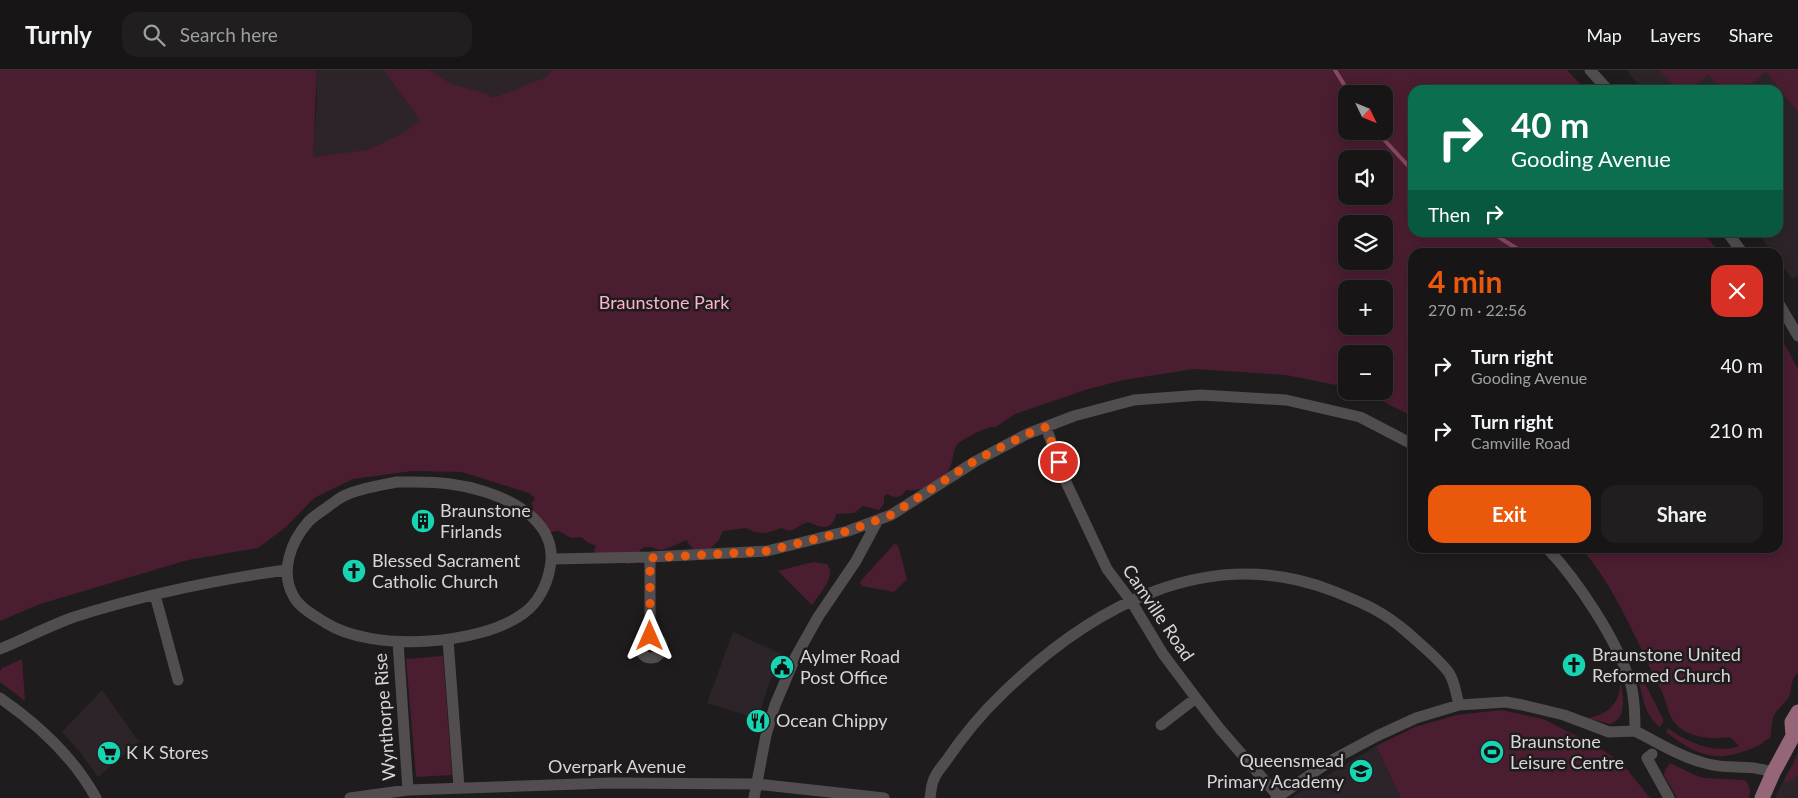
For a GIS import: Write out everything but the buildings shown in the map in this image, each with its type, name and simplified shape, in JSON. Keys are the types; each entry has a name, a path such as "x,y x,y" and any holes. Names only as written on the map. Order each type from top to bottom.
{"main road":[{"path":"1762,798 1773,773 1796,734 1792,722 1798,712"}],"street":[{"path":"1590,70 1604,85"},
{"path":"1731,237 1739,248"},
{"path":"1783,310 1798,336"},
{"path":"552,559 650,558 767,551 848,531 891,515 976,460 1027,434 1074,416 1134,400 1201,395 1286,400 1360,417 1408,442"},
{"name":"Camville Road","path":"1046,427 1065,480 1107,569 1131,601 1163,654 1220,729 1277,797"},
{"path":"397,482 449,484 491,493 523,509 539,525 548,538 552,559 548,577 540,596 525,613 499,628 448,640 398,642 368,638 335,628 315,616 294,597 286,570 292,546 309,520 346,494 397,482"},
{"path":"754,798 768,728 775,705 795,658 818,616 856,561 878,520"},
{"path":"1551,553 1578,587 1598,617 1620,657 1631,686 1635,711 1635,731"},
{"path":"650,558 650,636"},
{"path":"0,649 72,618 155,595 196,585 286,570"},
{"path":"930,798 934,779 955,748 983,713 1045,654 1087,626 1131,601 1165,586 1193,579 1222,575 1267,575 1314,583 1364,603 1381,612 1400,626 1449,672 1455,686 1459,705"},
{"path":"155,595 178,680"},
{"path":"448,640 459,787"},
{"name":"Wynthorpe Rise","path":"398,642 408,790"},
{"path":"0,698 32,721 54,742 84,779 96,798"},
{"path":"1161,725 1196,698"},
{"path":"1277,797 1332,760 1416,718 1459,705 1506,702 1564,715 1609,732 1635,731 1694,760 1711,765 1753,766 1773,773"},
{"path":"1652,754 1647,758 1669,798"},
{"name":"Overpark Avenue","path":"350,798 408,790 435,794 459,787 609,783 756,784 884,798"}],"shaded area":[{"path":"317,70 552,70 546,78 526,84 518,89 433,121 311,174 317,101"},
{"path":"1626,70 1798,70 1798,275 1792,279 1783,267 1783,248 1769,248 1760,237 1783,237 1783,85 1639,85"},
{"path":"733,632 782,654 768,686 758,719 707,703"},
{"path":"102,690 139,742 98,777 62,732"},
{"name":"Queensmead Primary Academy","path":"1376,746 1401,798 1292,798 1295,795"},
{"path":"1798,752 1798,798 1775,798"}],"green space":[{"name":"Braunstone Park","path":"0,70 317,70 313,157 367,150 404,133 420,120 384,70 429,70 451,84 487,94 492,98 545,78 552,70 1567,70 1581,85 1408,85 1408,237 1707,237 1716,248 1408,248 1408,414 1380,400 1393,400 1393,345 1338,345 1338,385 1286,375 1194,369 1123,380 1085,390 1015,414 996,427 982,430 970,436 956,446 951,465 939,481 919,490 906,490 898,497 887,494 884,496 884,504 879,510 863,506 854,513 836,514 832,524 825,527 808,522 792,530 782,528 766,533 755,532 746,528 723,531 719,540 708,551 695,551 686,540 661,550 650,547 643,548 637,557 636,563 628,564 596,554 594,550 596,546 581,537 571,538 559,531 551,532 541,528 535,521 532,503 535,498 529,493 462,472 412,471 353,479 314,498 286,527 258,548 188,560 40,604 0,621"},
{"path":"1659,70 1798,70 1798,112 1783,93 1783,85 1776,85 1766,72 1749,85 1718,85 1708,74 1697,85 1674,85"},
{"path":"1783,341 1798,369 1798,673 1793,680 1789,697 1773,718 1770,738 1748,750 1723,756 1712,756 1690,748 1666,732 1668,728 1683,738 1711,748 1721,749 1739,746 1730,737 1707,738 1692,735 1674,722 1663,694 1625,616 1585,553 1783,553"},
{"path":"894,544 898,545 907,579 894,592 862,586 860,582"},
{"path":"813,562 827,564 830,574 826,585 812,605 778,571"},
{"path":"443,656 452,775 416,777 406,659"},
{"path":"22,659 25,701 0,682 0,671 2,668"},
{"path":"1639,672 1663,719 1660,727 1650,716 1644,703 1636,673"},
{"path":"1620,685 1623,708 1619,718 1610,724 1587,718 1600,715 1610,708 1617,698"},
{"name":"Braunstone Leisure Centre","path":"1501,710 1543,719 1598,747 1626,768 1650,798 1401,798 1376,746 1415,727 1457,715"},
{"path":"1798,756 1798,775 1792,780 1785,782 1784,780"},
{"path":"1670,763 1705,778 1745,780 1750,788 1749,798 1677,798 1664,775"}],"waterway":[{"path":"1335,70 1344,85"},
{"path":"1384,140 1408,166"},
{"path":"1499,237 1516,248"}],"place":[{"name":"Braunstone Firlands","path":"423,521"},
{"name":"Blessed Sacrament Catholic Church","path":"354,571"},
{"name":"Braunstone United Reformed Church","path":"1574,665"},
{"name":"Aylmer Road Post Office","path":"782,667"},
{"name":"Ocean Chippy","path":"758,721"},
{"name":"Braunstone Leisure Centre","path":"1492,752"},
{"name":"K K Stores","path":"109,753"},
{"name":"Queensmead Primary Academy","path":"1361,771"}],"route":[{"path":"650,636 650,558 767,551 848,531 891,515 976,460 1027,434 1046,427 1059,462"}]}
